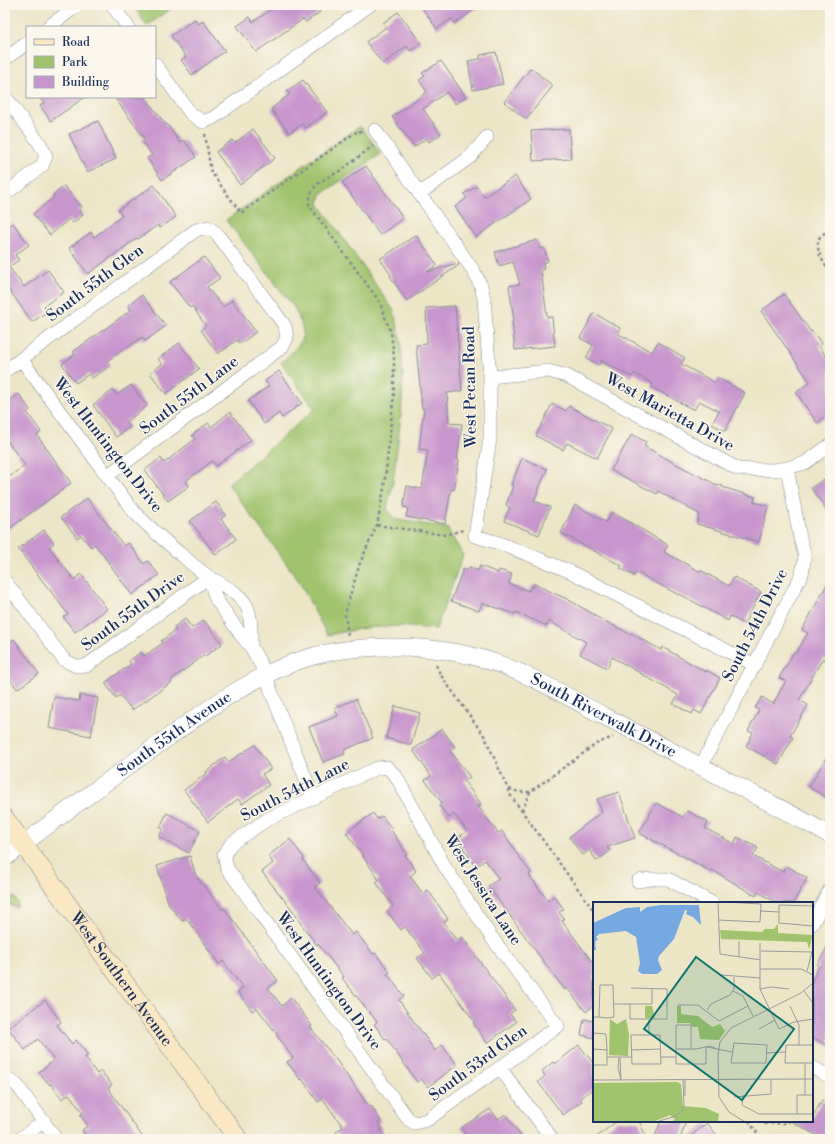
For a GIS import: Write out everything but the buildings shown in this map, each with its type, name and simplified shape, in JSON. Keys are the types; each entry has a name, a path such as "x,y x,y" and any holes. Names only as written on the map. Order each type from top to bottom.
{"main road":[{"name":"West Southern Avenue","path":"5,819 238,1139"}],"street":[{"path":"49,26 78,5"},
{"path":"112,5 127,26"},
{"path":"156,65 191,114 203,122 213,118 370,5"},
{"path":"5,59 26,44"},
{"path":"5,96 40,144 46,156 42,166 5,194"},
{"path":"419,194 470,157 487,137"},
{"name":"West Pecan Road","path":"376,139 419,194 473,270 481,286 484,298 490,377 490,439 476,526"},
{"name":"South 55th Lane","path":"108,476 276,352 282,347 287,338 286,326 217,234 208,227"},
{"name":"South 55th Glen","path":"5,371 196,230 208,227"},
{"name":"West Huntington Drive","path":"21,359 134,512 156,534 209,577 223,584 241,599 247,607 251,624 251,647"},
{"name":"West Marietta Drive","path":"490,377 548,371 567,376 738,469 773,470 787,468 805,463 830,445"},
{"name":"South 54th Drive","path":"701,766 802,574 805,556 800,538 787,468"},
{"path":"476,526 475,536 499,543 569,571 755,665"},
{"name":"West Huntington Drive","path":"209,577 216,599 251,647 266,674 271,691 313,797"},
{"name":"South 55th Drive","path":"5,581 64,660 76,666 86,666 209,577"},
{"path":"224,611 241,599"},
{"name":"South Riverwalk Drive","path":"356,649 429,650 463,654 494,662 528,677 701,766 830,835"},
{"name":"South 55th Avenue","path":"5,858 201,714 240,688 266,674 296,661 326,653 356,649"},
{"name":"South 54th Lane","path":"224,854 232,843 268,819 377,768 387,767"},
{"name":"West Jessica Lane","path":"387,767 396,776 444,867 492,938 558,1026"},
{"name":"West Huntington Drive","path":"224,854 227,868 408,1119 416,1123"},
{"path":"638,881 651,878 668,879 710,902"},
{"path":"813,922 830,889"},
{"name":"South 53rd Glen","path":"416,1123 427,1120 558,1026"},
{"path":"500,1068 552,1139"},
{"path":"813,1068 830,1077"},
{"path":"5,1077 17,1085 56,1139"},
{"path":"20,1139 44,1121"}],"path":[{"path":"203,122 211,172 241,213 359,130 363,136"},
{"path":"367,142 376,139"},
{"path":"356,649 345,616 360,563 377,526 384,488 394,394 394,358 391,333 379,300 309,205 310,195 316,185 340,171 376,139"},
{"path":"830,229 819,238 818,245 821,257 830,272"},
{"path":"377,526 445,534 476,526"},
{"path":"429,650 440,674 485,737 511,796 593,910"},
{"path":"522,812 530,792 596,744 613,737 627,728"},
{"path":"509,789 519,792 530,792"},
{"path":"750,1122 761,1139"},
{"path":"761,1122 762,1124 788,1122"}],"green space":[{"path":"133,5 176,5 147,26"},
{"path":"360,126 381,154 321,194 319,204 394,311 401,342 403,378 401,416 393,482 387,508 393,519 447,528 463,555 436,629 398,626 365,628 327,635 299,581 228,484 315,409 281,363 295,349 302,338 302,325 293,306 226,220"},
{"path":"5,894 15,898 18,903 17,908 5,903"}]}
